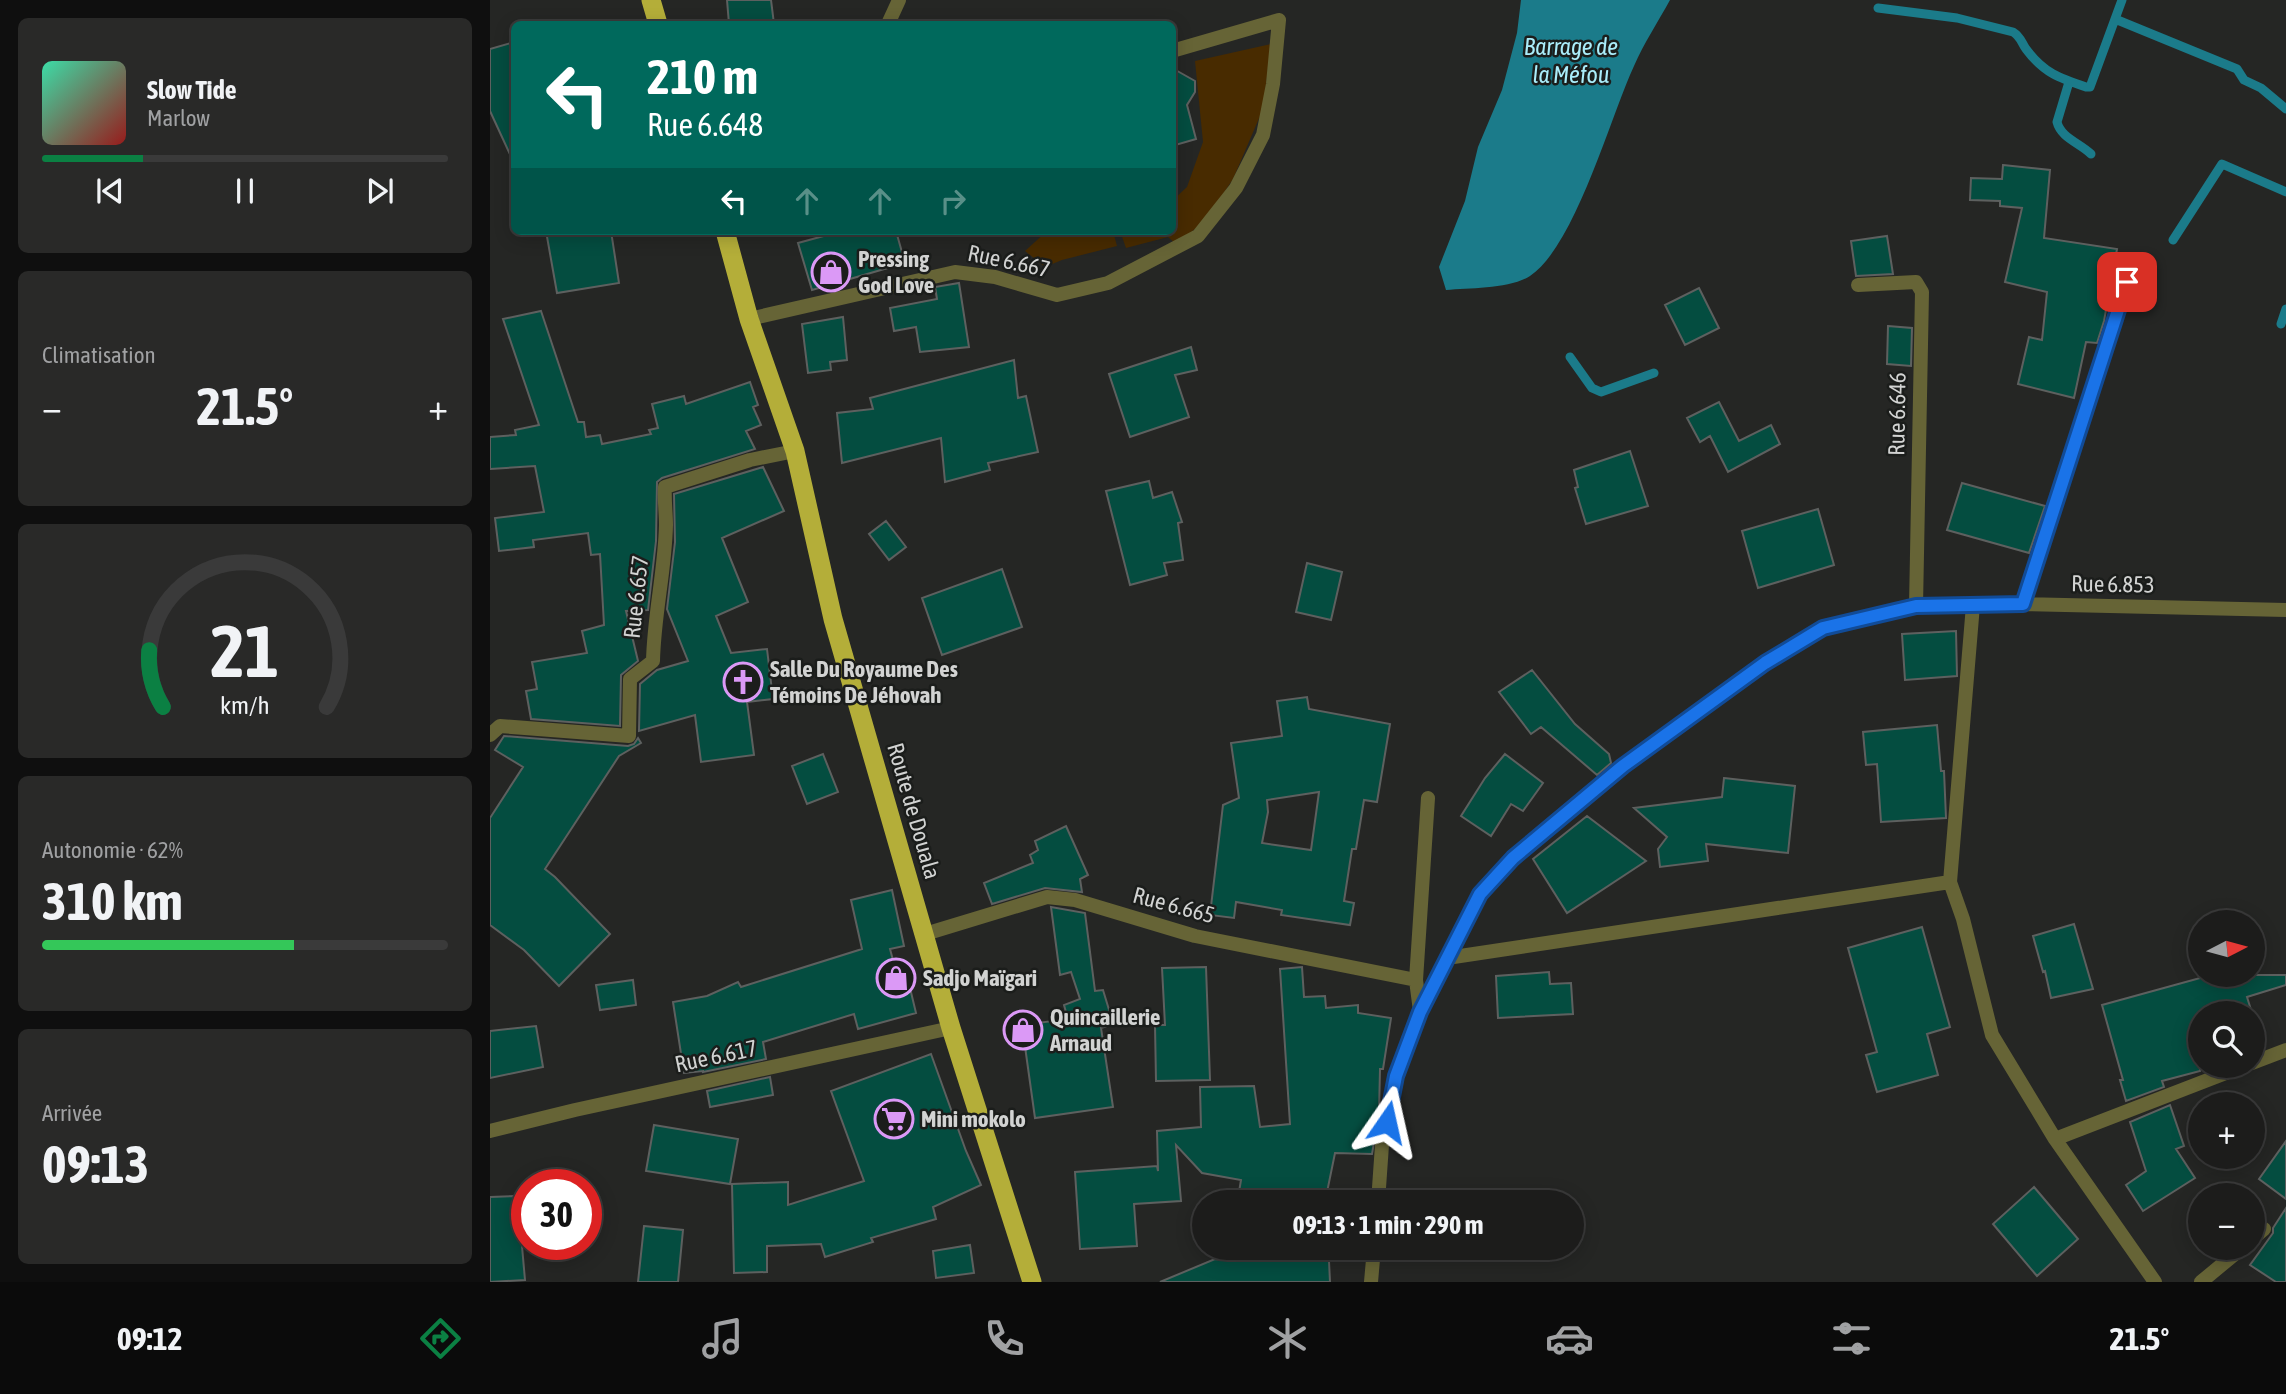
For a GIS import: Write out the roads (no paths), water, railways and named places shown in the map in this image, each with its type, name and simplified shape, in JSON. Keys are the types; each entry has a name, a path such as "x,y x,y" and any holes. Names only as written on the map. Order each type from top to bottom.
{"highway":[{"path":"650,0 657,21"},
{"name":"Route de Douala","path":"726,235 749,319 795,451 832,618 951,1028 1032,1282"}],"street":[{"path":"889,21 899,0"},
{"name":"Rue 6.667","path":"749,319 955,272 995,277 1057,295 1108,283 1198,236 1236,188 1263,135 1273,84 1279,20 1176,50"},
{"name":"Rue 6.646","path":"1858,285 1916,282 1922,292 1916,606"},
{"path":"2023,604 2127,282"},
{"name":"Rue 6.657","path":"490,735 500,726 629,736 630,679 653,661 654,622 666,523 663,505 665,487 750,460 795,451"},
{"name":"Rue 6.853","path":"1379,1190 1382,1145 1396,1076 1420,1012 1480,894 1513,858 1623,766 1765,663 1823,628 1916,606 2023,604 2286,610"},
{"path":"1973,605 1950,882 1963,919 1992,1035 2055,1139 2155,1282"},
{"path":"1420,1012 1416,981 1428,798"},
{"path":"1447,958 1950,882"},
{"name":"Rue 6.665","path":"925,934 1047,897 1059,897 1195,936 1416,981"},
{"name":"Rue 6.617","path":"490,1131 951,1028"},
{"path":"2265,1058 2286,1050"},
{"path":"2055,1139 2214,1078"},
{"path":"1371,1282 1373,1260"},
{"path":"2201,1282 2228,1260"}],"water":[{"name":"Barrage de la Méfou","path":"1521,0 1670,0 1634,66 1576,210 1562,238 1546,260 1530,276 1512,283 1446,290 1439,267 1465,201 1478,147 1502,90 1517,33"}],"waterway":[{"path":"1878,8 1957,18 2013,32 2046,69 2068,81 2090,87 2122,0"},
{"path":"2115,19 2237,69 2244,80 2261,88 2286,109"},
{"path":"2069,82 2057,122 2062,132 2091,154"},
{"path":"2173,240 2222,164 2286,192"},
{"path":"2281,324 2286,309"},
{"path":"1570,357 1592,388 1601,392 1654,373"}],"place":[{"name":"Pressing God Love","path":"831,272"},
{"name":"Salle Du Royaume Des Témoins De Jéhovah","path":"743,682"},
{"name":"Sadjo Maïgari","path":"896,978"},
{"name":"Quincaillerie Arnaud","path":"1023,1030"},
{"name":"Mini mokolo","path":"894,1119"}]}
